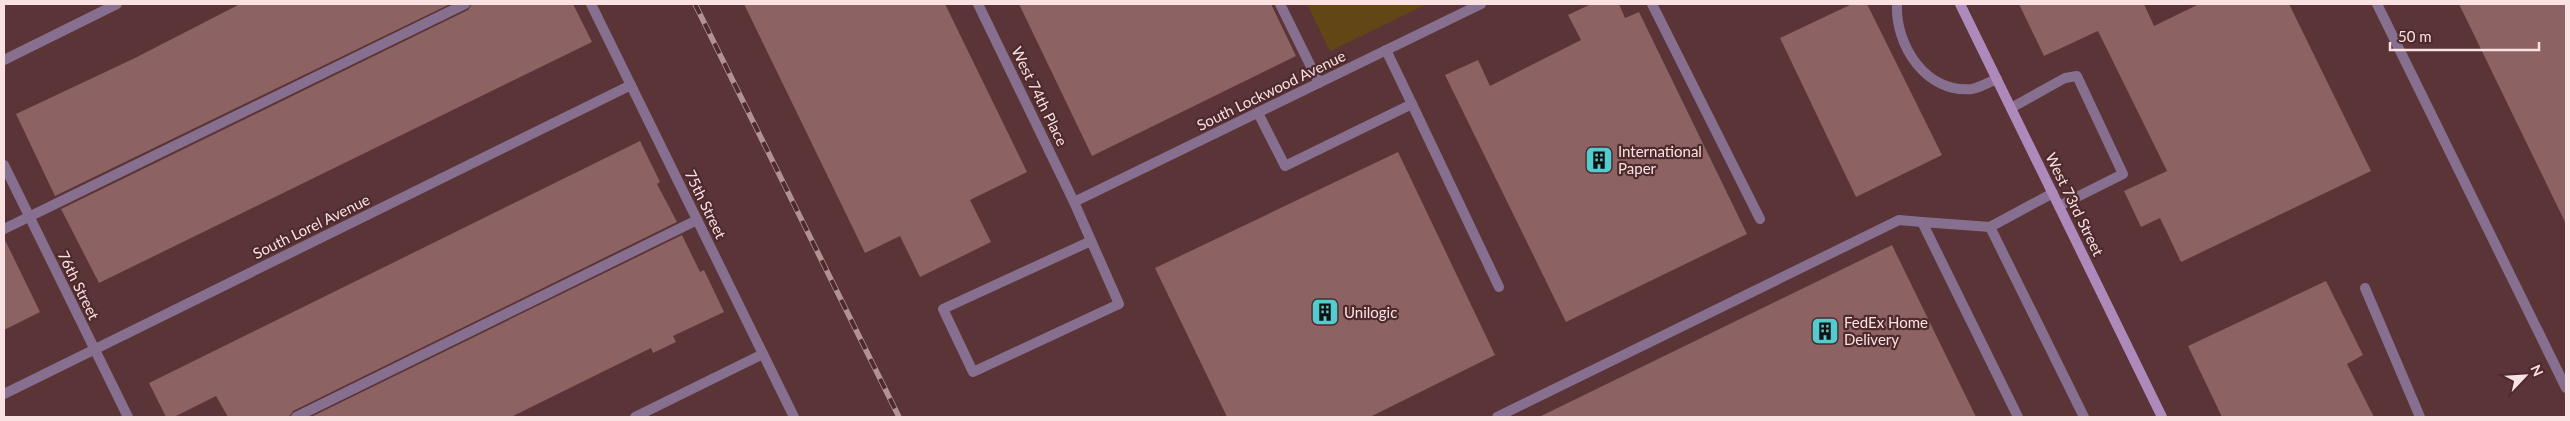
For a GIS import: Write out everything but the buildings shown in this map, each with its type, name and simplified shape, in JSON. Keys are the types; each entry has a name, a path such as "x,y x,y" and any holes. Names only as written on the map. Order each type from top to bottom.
{"street":[{"path":"4,60 117,4"},
{"path":"4,229 465,4"},
{"name":"75th Street","path":"590,4 794,417"},
{"name":"West 74th Place","path":"978,4 1074,202 1119,304 973,372 943,309 1091,241"},
{"path":"1280,4 1319,83"},
{"name":"South Lockwood Avenue","path":"1074,202 1481,4"},
{"path":"1652,4 1760,219"},
{"path":"1897,4 1902,36 1915,62 1926,75 1941,84 1964,89 1980,86 1997,79"},
{"name":"West 73rd Street","path":"1960,4 2162,417"},
{"path":"2377,4 2566,388"},
{"path":"1386,50 1499,287"},
{"path":"2011,108 2065,78 2077,76 2123,174 2060,206"},
{"name":"South Lorel Avenue","path":"4,394 631,85"},
{"path":"1258,113 1284,166 1412,104"},
{"name":"76th Street","path":"4,165 128,417"},
{"path":"1497,417 1899,220 1990,227 2053,194"},
{"path":"296,417 697,220"},
{"path":"1922,222 2018,417"},
{"path":"1990,227 2084,417"},
{"path":"2365,288 2420,417"},
{"path":"635,417 763,354"}],"shaded area":[{"path":"1307,4 1427,4 1330,51"}],"railway":[{"path":"695,4 899,417"}],"place":[{"name":"International Paper","path":"1599,160"},
{"name":"Unilogic","path":"1325,312"},
{"name":"FedEx Home Delivery","path":"1825,331"}]}
